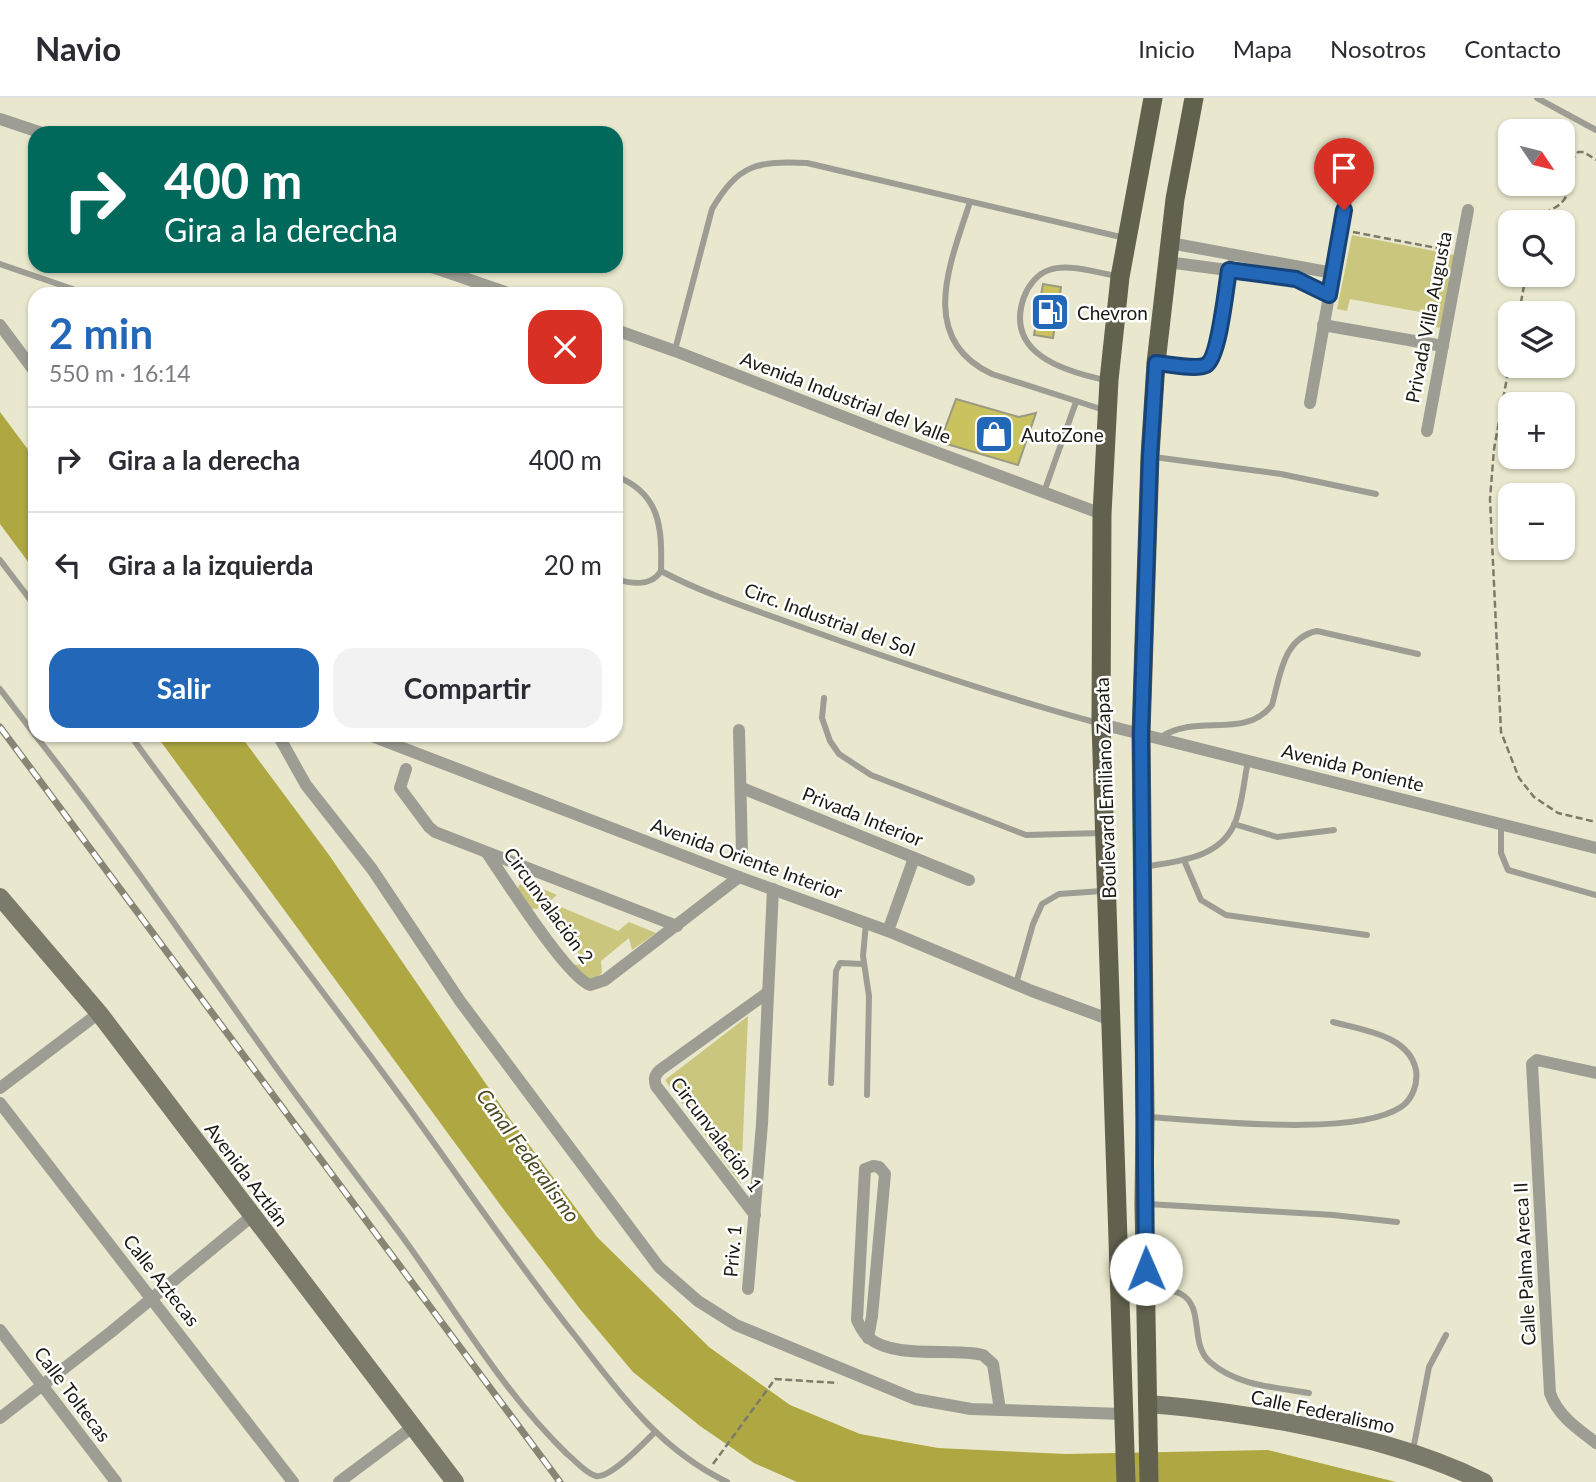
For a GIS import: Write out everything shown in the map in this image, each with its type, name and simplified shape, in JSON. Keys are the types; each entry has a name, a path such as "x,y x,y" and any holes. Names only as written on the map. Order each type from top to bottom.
{"main road":[{"name":"Boulevard Emiliano Zapata","path":"1126,1482 1101,724 1102,514 1109,380 1120,277 1153,98"},
{"name":"Boulevard Emiliano Zapata","path":"1149,1482 1142,867 1150,736 1150,456 1156,363 1175,199 1194,98"},
{"name":"Avenida Aztlán","path":"0,897 99,1013 455,1482"},
{"name":"Calle Federalismo","path":"1147,1404 1179,1406 1357,1436 1413,1452 1484,1482"}],"street":[{"path":"0,118 28,128"},
{"path":"1310,402 1351,172"},
{"name":"Privada Villa Augusta","path":"1427,431 1468,210"},
{"path":"1169,253 1232,254 1333,273"},
{"path":"1169,253 1229,270 1296,279 1329,295"},
{"path":"450,273 490,287"},
{"path":"0,325 28,363"},
{"path":"1323,325 1443,346"},
{"name":"Avenida Industrial del Valle","path":"623,332 1102,514"},
{"name":"Avenida Poniente","path":"1101,724 1596,848"},
{"path":"739,730 742,853"},
{"path":"282,742 306,785 372,869 460,1001 659,1267 698,1301 736,1325 915,1399 971,1409 1125,1414"},
{"name":"Avenida Oriente Interior","path":"387,742 888,931 1111,1020"},
{"path":"406,769 400,788 429,827 487,853"},
{"name":"Privada Interior","path":"742,788 969,880"},
{"name":"Circunvalación 2","path":"487,853 565,964 581,981 590,985 605,980 739,877"},
{"name":"Circunvalación 2","path":"487,853 677,926"},
{"path":"888,931 914,858"},
{"name":"Circunvalación 1","path":"755,1215 773,889"},
{"name":"Circunvalación 1","path":"755,1215 656,1086 654,1075 767,993"},
{"path":"0,1088 99,1013"},
{"name":"Calle Palma Areca II","path":"1596,1073 1538,1060 1532,1064 1550,1393 1562,1416 1596,1443"},
{"name":"Calle Aztecas","path":"0,1103 293,1482"},
{"path":"868,1338 885,1174 879,1167 873,1166 865,1169 857,1320 868,1338 884,1346 983,1355 993,1364 1000,1410"},
{"name":"Priv. 1","path":"748,1289 755,1215"},
{"path":"0,1418 252,1216"},
{"path":"860,1247 878,1247"},
{"name":"Calle Toltecas","path":"0,1330 116,1482"},
{"path":"339,1482 414,1426"}],"lane":[{"path":"1537,98 1596,130"},
{"path":"675,351 712,209 724,189 739,174 755,166 772,162 807,163 1127,238"},
{"path":"970,202 946,276 944,308 952,335 967,357 979,368 1012,382 1107,411"},
{"path":"1156,363 1195,367 1205,366 1209,362 1216,348 1232,254"},
{"path":"0,264 67,287"},
{"path":"1109,380 1059,367 1037,353 1022,333 1021,307 1032,282 1048,270 1064,267 1120,277"},
{"path":"1044,492 1076,402"},
{"path":"1150,456 1281,474 1376,494"},
{"path":"623,480 640,489 653,508 662,534 661,571 652,581 623,581"},
{"path":"0,559 28,597"},
{"name":"Circ. Industrial del Sol","path":"661,571 699,590 870,652 1024,703 1101,724"},
{"path":"1150,736 1200,724 1228,726 1251,721 1266,713 1272,705 1290,646 1303,634 1317,631 1418,654"},
{"path":"0,690 28,726"},
{"path":"824,698 822,718 830,741 839,754 871,775 1026,835 1106,833"},
{"path":"40,742 125,852 282,1076 404,1240 520,1403 551,1437 594,1475 601,1476 612,1471 654,1433"},
{"path":"135,742 409,1108 552,1306 654,1433 674,1450 727,1482"},
{"path":"1142,867 1205,854 1226,838 1234,824 1248,761"},
{"path":"1234,824 1277,837 1334,830"},
{"path":"1501,824 1501,853 1508,870 1596,895"},
{"path":"1184,860 1201,900 1226,915 1367,935"},
{"path":"1016,984 1033,924 1042,904 1059,894 1108,890"},
{"path":"866,923 863,964 869,996 867,1095"},
{"path":"831,1083 836,971 840,963 863,964"},
{"path":"1145,1117 1299,1126 1349,1121 1384,1114 1402,1106 1413,1094 1417,1077 1414,1060 1405,1048 1396,1041 1333,1022"},
{"path":"1144,1204 1333,1214 1397,1222"},
{"path":"1146,1290 1172,1291 1188,1300 1197,1322 1197,1343 1209,1362 1233,1377 1255,1384 1309,1393"},
{"path":"1413,1452 1429,1367 1446,1335"}],"path":[{"path":"1547,210 1566,199 1574,157 1578,152 1584,152 1596,160"},
{"path":"1340,229 1460,252"},
{"path":"1507,378 1494,449 1490,499 1501,732 1519,778 1534,797 1558,813 1596,822"},
{"path":"718,1459 775,1379 856,1384 861,1377"}],"shaded area":[{"path":"1352,235 1455,255 1441,328 1435,327 1436,315 1350,299 1347,311 1337,309"},
{"path":"527,882 557,895 549,902 618,931 629,922 656,933 632,950 629,938 601,961 602,973 589,984 574,965 586,964 546,908 532,909 517,891 519,885"},
{"path":"748,1016 741,1184 665,1080"}],"water":[{"path":"0,412 28,450 28,562 0,524"},
{"name":"Canal Federalismo","path":"161,742 245,742 329,855 510,1119 597,1237 709,1347 790,1405 860,1434 938,1448 1066,1454 1268,1450 1396,1482 797,1482 754,1463 700,1426 633,1372 580,1309 507,1214"}],"building":[{"path":"1043,284 1061,287 1053,338 1034,335"},
{"path":"956,399 1019,417 1036,413 1018,465 940,442"}],"railway":[{"path":"0,727 560,1482"}],"place":[{"name":"Chevron","path":"1050,312"},
{"name":"AutoZone","path":"994,434"}],"route":[{"path":"1146,1269 1141,734 1150,456 1156,363 1195,367 1205,366 1209,362 1216,348 1229,270 1296,279 1329,295 1344,210"}]}
